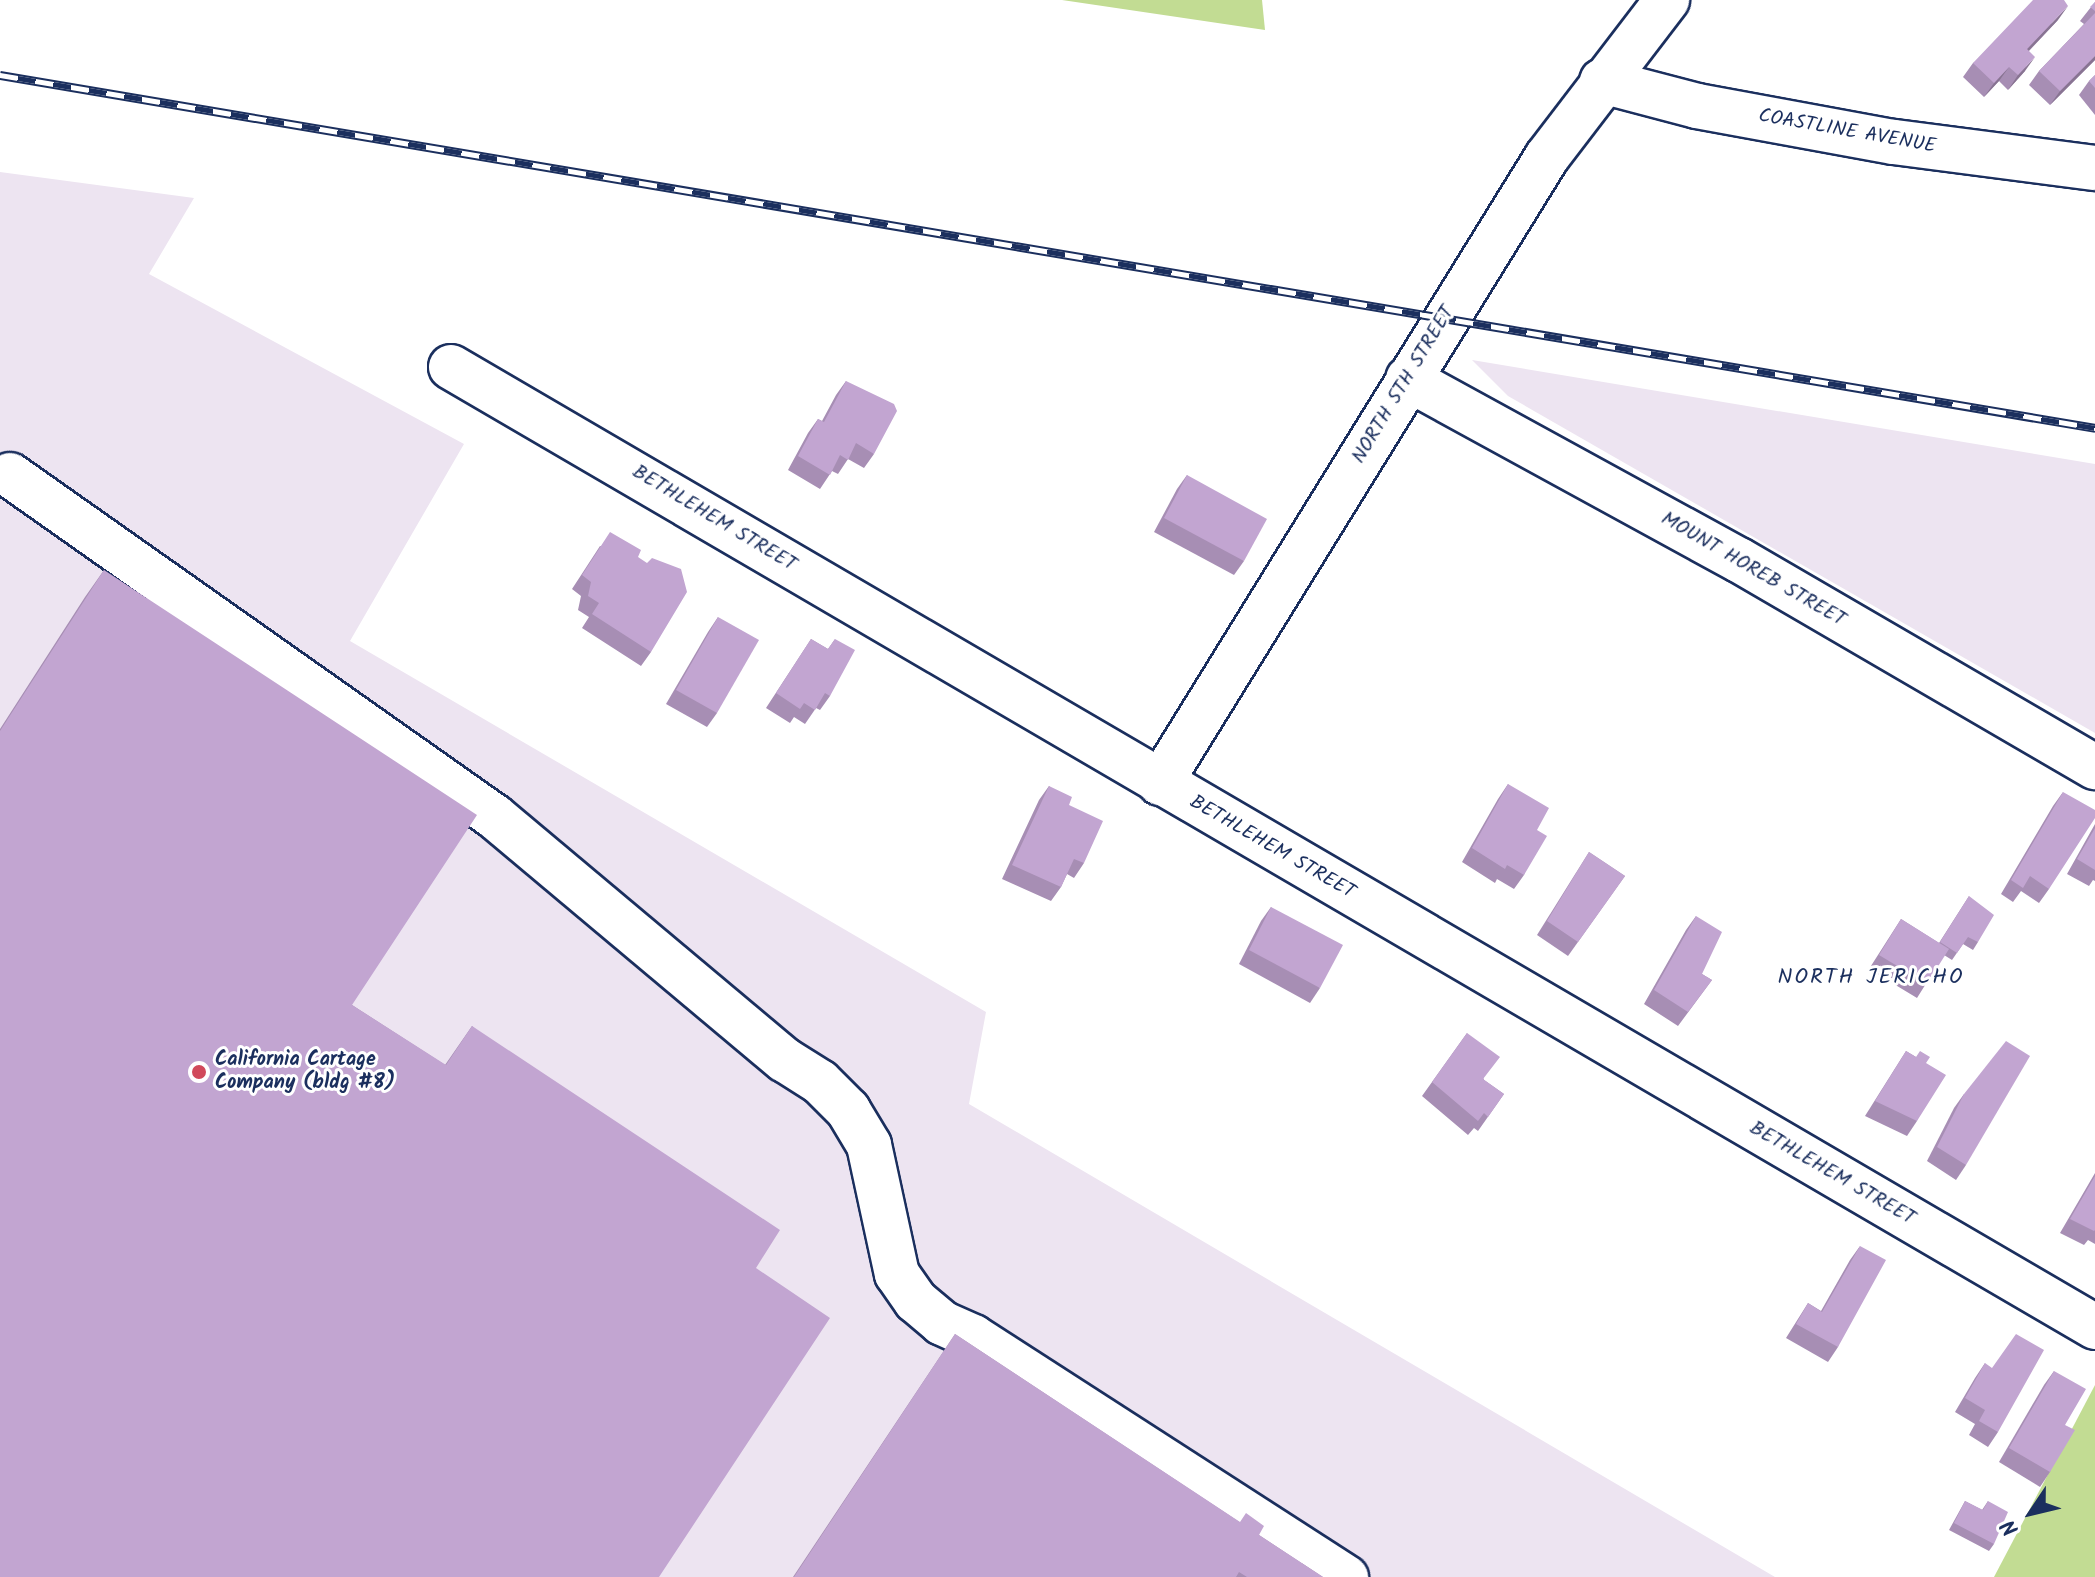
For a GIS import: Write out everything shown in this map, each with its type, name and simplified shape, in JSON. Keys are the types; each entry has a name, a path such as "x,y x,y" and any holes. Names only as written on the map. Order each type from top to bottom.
{"street":[{"name":"NORTH 5TH STREET","path":"1160,783 1547,157 1602,81 1667,0"},
{"name":"COASTLINE AVENUE","path":"1602,81 1697,106 1894,142 2095,168"},
{"name":"BETHLEHEM STREET","path":"451,367 2095,1327"},
{"name":"MOUNT HOREB STREET","path":"1408,379 1739,560 2095,767"},
{"path":"10,475 495,817 785,1060 820,1082 848,1110 869,1145 881,1184 886,1242 897,1274 916,1301 942,1323 973,1337 1346,1577"}],"shaded area":[{"path":"0,172 194,198 149,274 464,444 350,641 986,1012 969,1104 1775,1577 0,1577"},
{"path":"1472,360 2095,464 2095,733 1508,396"}],"green space":[{"path":"1062,0 1262,0 1265,30"},
{"path":"2095,1385 2095,1577 1994,1577"}],"building":[{"path":"2033,0 2064,0 2068,6 2027,49 2035,57 2018,75 2009,67 1994,83 1973,63"},
{"path":"2095,13 2095,56 2060,91 2039,71"},
{"path":"846,381 894,404 897,411 874,454 856,443 848,460 840,455 830,475 798,456 818,419 824,422"},
{"path":"1187,475 1267,519 1244,561 1164,518"},
{"path":"610,532 641,550 638,557 647,563 652,558 681,569 687,592 651,652 592,614 599,603 588,596 591,582 582,575"},
{"name":"California Cartage Company (bldg #8)","path":"104,570 477,815 352,1005 446,1065 472,1026 780,1230 756,1268 830,1318 659,1577 0,1577 0,731"},
{"path":"718,617 759,640 717,713 676,690"},
{"path":"811,639 828,649 835,639 855,650 830,696 825,693 815,710 804,703 800,709 776,693"},
{"path":"1508,784 1549,808 1537,830 1547,836 1524,875 1507,865 1505,869 1472,848"},
{"path":"1049,786 1072,797 1069,805 1103,821 1084,863 1074,859 1061,887 1012,865"},
{"path":"2063,792 2095,810 2095,818 2049,889 2030,876 2023,888 2011,880"},
{"path":"2095,828 2095,870 2077,859"},
{"path":"1589,852 1625,876 1578,942 1547,921"},
{"path":"1969,896 1994,915 1978,942 1968,937 1957,953 1940,942"},
{"path":"1271,907 1343,945 1320,988 1249,950"},
{"path":"1696,916 1722,932 1702,974 1712,980 1688,1012 1654,990"},
{"path":"1901,919 1949,949 1927,984 1879,955"},
{"path":"1467,1033 1500,1057 1483,1079 1504,1094 1488,1117 1484,1113 1478,1121 1432,1082"},
{"path":"2006,1041 2030,1056 1966,1165 1937,1147 1964,1094"},
{"path":"1906,1051 1916,1057 1920,1051 1930,1057 1926,1063 1946,1075 1917,1121 1875,1101"},
{"path":"2095,1176 2095,1230 2094,1231 2070,1219"},
{"path":"1860,1246 1886,1260 1838,1347 1796,1324 1808,1303 1822,1312"},
{"path":"955,1334 1240,1522 1246,1513 1264,1526 1259,1535 1323,1577 1247,1577 1239,1572 1236,1577 794,1577"},
{"path":"2016,1334 2044,1350 1998,1432 1979,1421 1985,1410 1965,1398 1985,1363 1992,1368"},
{"path":"2054,1371 2086,1389 2065,1425 2075,1430 2050,1472 2009,1448"},
{"path":"1965,1501 1983,1510 1988,1501 2008,1512 1994,1544 1954,1523"}],"railway":[{"path":"0,75 2095,428"}],"place":[{"name":"California Cartage Company (bldg #8)","path":"199,1072"}],"district":[{"name":"NORTH JERICHO","path":"1871,978"}]}
